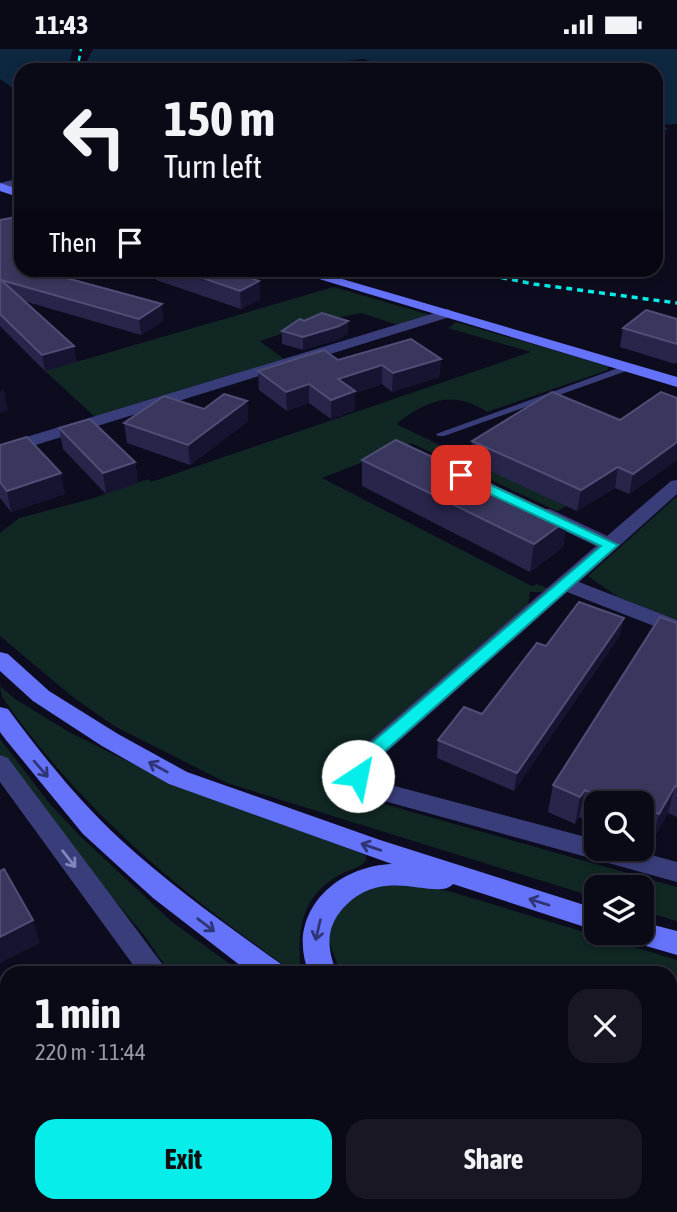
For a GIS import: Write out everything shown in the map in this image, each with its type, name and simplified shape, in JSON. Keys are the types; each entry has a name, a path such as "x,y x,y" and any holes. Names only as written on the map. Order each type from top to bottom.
{"main road":[{"path":"320,277 677,382"},
{"path":"0,659 41,696 110,740 178,778 482,884 584,916"},
{"path":"0,715 40,769 125,859 183,908 262,966"},
{"path":"320,966 315,951 315,934 323,913 334,899 356,883 381,875 482,884"},
{"path":"654,937 677,943"}],"street":[{"path":"0,451 448,313"},
{"path":"677,485 359,764 358,776 368,788 677,872"},
{"path":"523,504 610,545"},
{"path":"566,584 677,628"},
{"path":"0,765 150,966"}],"lane":[{"path":"441,434 629,367"}],"green space":[{"path":"334,287 430,315 398,325 361,313 313,323 260,341 284,359 95,417 45,371"},
{"path":"456,322 608,366 608,370 487,412 462,401 440,401 418,409 396,424 567,506 557,511 411,443 322,478 532,586 537,584 547,588 543,592 530,592 528,605 340,768 345,786 366,799 635,875 584,875 584,894 227,783 116,727 74,698 0,636 0,533 19,518 91,499 148,479 151,482 531,352 448,328"},
{"path":"676,497 677,620 618,597 588,576"},
{"path":"0,686 15,699 69,732 173,784 366,855 366,861 330,881 312,900 302,923 300,964 286,966 246,938 132,845 64,776 2,697"},
{"path":"0,739 50,804 80,836 171,921 232,966 165,966 144,935 38,809 0,754"},
{"path":"654,880 677,887 677,921 654,914"},
{"path":"418,885 452,892 584,932 584,945 627,945 677,960 677,966 338,966 327,937 330,921 350,899 378,886"}],"water":[{"path":"0,49 73,49 69,63 14,63 14,89 0,79"},
{"path":"93,49 677,49 677,124 663,125 663,63 380,63 362,59 331,63 87,61"}],"building":[{"path":"14,217 14,277 62,277 162,304 139,319 1,280 74,346 42,355 0,314 0,220"},
{"path":"200,277 247,277 259,281 240,291"},
{"path":"646,310 677,319 677,344 623,328"},
{"path":"322,313 348,321 303,337 282,331 300,319 304,321"},
{"path":"411,339 441,359 393,373 382,365 338,379 355,391 331,400 309,384 286,392 258,371 324,350 338,360"},
{"path":"552,392 620,420 661,392 677,398 677,442 633,474 618,467 581,490 472,441"},
{"path":"224,394 247,401 188,445 124,423 164,396 204,409"},
{"path":"90,419 135,462 103,473 59,428"},
{"path":"27,437 61,473 7,491 0,482 0,445"},
{"path":"396,440 567,520 534,544 362,460"},
{"path":"579,602 624,618 517,773 438,740 464,707 482,714 537,643 546,646"},
{"path":"660,617 677,623 677,787 675,786 659,814 654,812 654,791 585,790 580,797 553,785"},
{"path":"4,869 33,920 0,937 0,871"}],"railway":[{"path":"78,63 81,49"},
{"path":"499,277 677,303"}],"route":[{"path":"358,776 359,764 610,545 461,475"}]}
